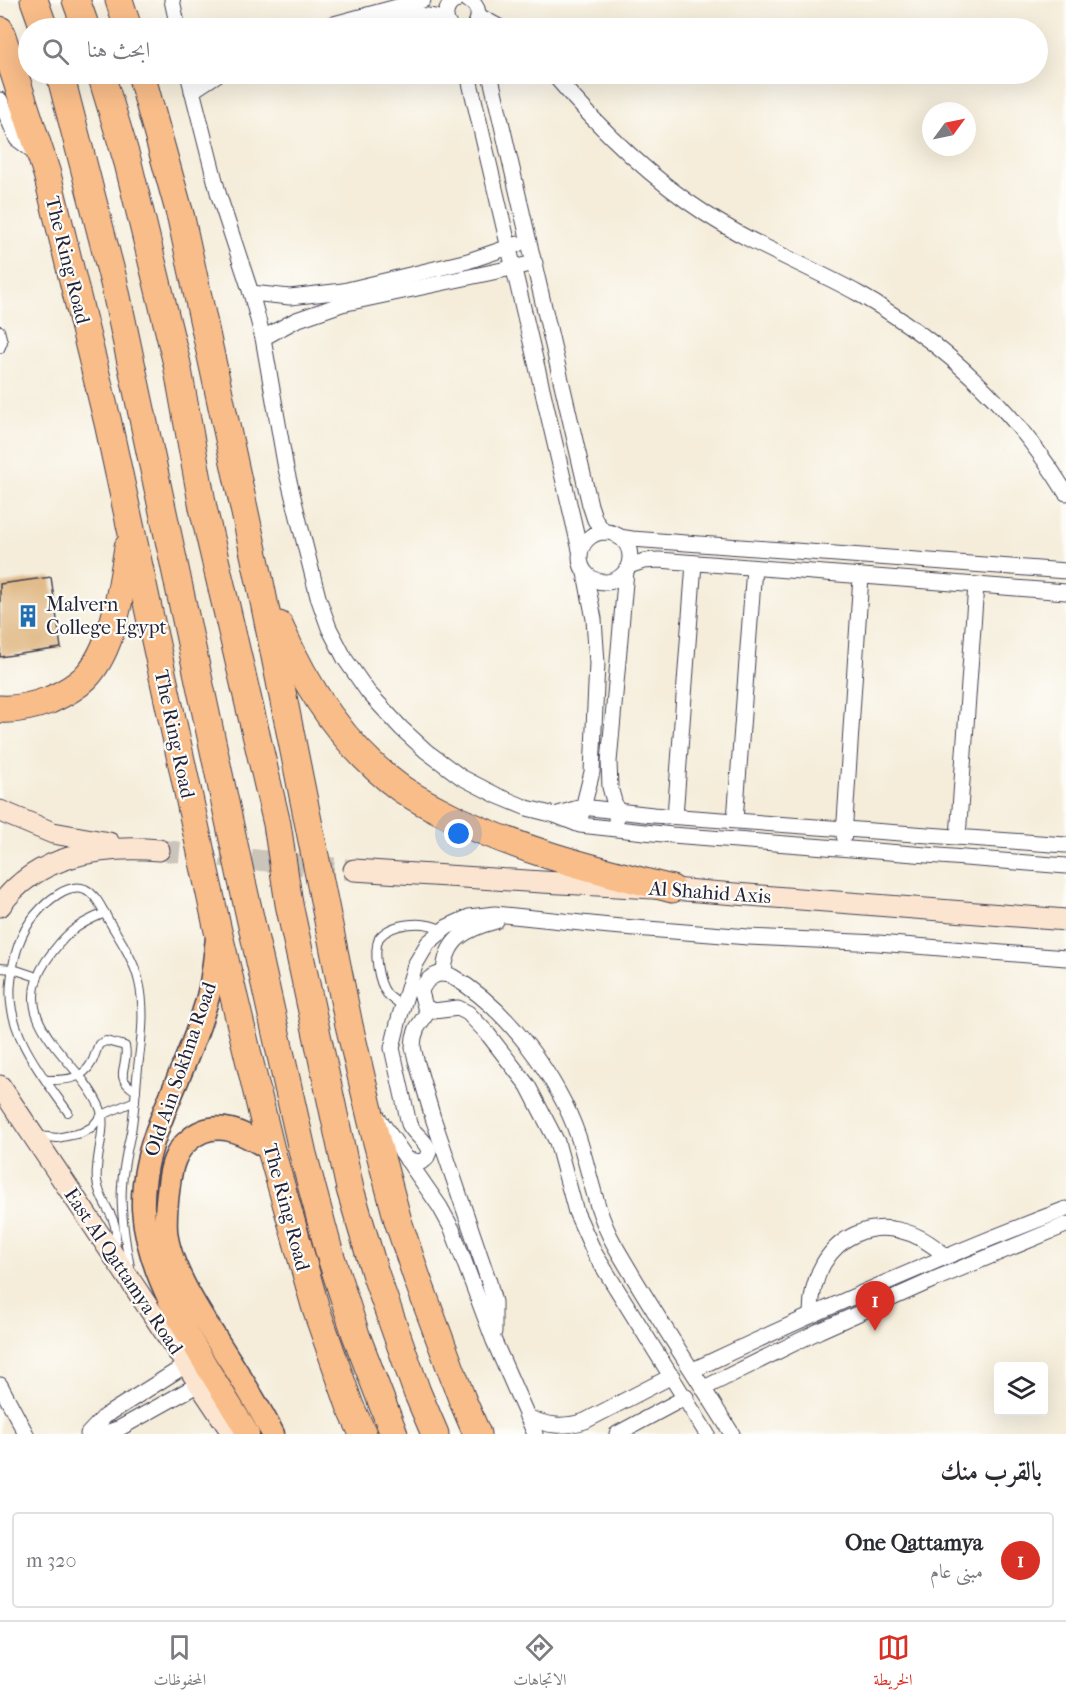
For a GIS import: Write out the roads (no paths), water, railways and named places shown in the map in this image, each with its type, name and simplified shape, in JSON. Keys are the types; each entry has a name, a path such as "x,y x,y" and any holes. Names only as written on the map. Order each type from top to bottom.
{"highway":[{"path":"34,0 40,18"},
{"path":"76,0 82,18"},
{"path":"119,0 125,18"},
{"name":"The Ring Road","path":"0,30 42,158 108,423 218,931 271,1150 316,1309 361,1434"},
{"name":"The Ring Road","path":"63,84 117,295 303,1154 329,1251 352,1324 394,1434"},
{"path":"104,84 128,163 177,364 202,508 277,824 289,904 350,1189 375,1273 417,1392 435,1434"},
{"path":"144,84 181,218 260,582 349,1025 367,1102 398,1221 462,1399 477,1434"},
{"path":"0,709 12,710 37,705 60,695 87,676 100,656 110,632 122,585 130,531"},
{"path":"260,582 289,648 317,698 344,735 400,788 494,837 556,859 672,889"}],"main road":[{"name":"Old Ain Sokhna Road","path":"218,931 205,1008 160,1122 147,1166 143,1207 146,1231 161,1282 174,1310 248,1434"},
{"name":"Old Ain Sokhna Road","path":"271,1150 240,1133 220,1127 200,1131 189,1139 174,1160 168,1196 166,1230 176,1264 193,1301 273,1434"}],"street":[{"path":"172,0 176,18"},
{"path":"357,18 423,0"},
{"path":"448,18 448,6 456,0"},
{"path":"468,0 476,6 477,18"},
{"path":"400,18 415,14 438,18"},
{"path":"190,84 219,196 251,293 263,338 286,469 318,597 329,628 345,659 368,692 426,751 461,777 518,804 580,825 615,830 1066,866"},
{"path":"192,90 202,84"},
{"path":"470,84 580,550 579,558 585,573 594,619 597,663 592,772 582,807 580,825"},
{"path":"492,84 590,505 595,520 629,550 609,762 610,787 616,812 615,830"},
{"path":"561,84 584,111 622,149 698,208 752,242 857,293 896,316 932,342 999,404 1029,439 1066,494"},
{"path":"0,100 17,139 42,158"},
{"path":"251,293 290,297 343,291 468,261 530,241"},
{"path":"263,338 296,320 342,304 535,263"},
{"path":"580,550 589,537 612,534 638,540 1066,571"},
{"path":"585,573 598,582 606,583 621,577 627,568 651,560 1066,592"},
{"path":"675,816 694,563"},
{"path":"735,820 754,568"},
{"path":"843,848 861,576"},
{"path":"958,837 976,585"},
{"path":"555,815 582,807 616,812 1066,845"},
{"path":"0,811 53,833 159,850"},
{"path":"0,906 21,884 56,862 77,855 130,847"},
{"name":"Al Shahid Axis","path":"354,870 672,889 1066,920"},
{"path":"407,1160 424,1161 429,1152 426,1142 413,1131 409,1124 392,1048 415,965 428,943 456,921 482,915 748,937 878,943 1060,957 1066,968"},
{"path":"444,974 444,964 451,946 465,932 483,925 520,918"},
{"path":"429,1010 422,1002 423,987 434,976 449,975 465,984 493,1007 547,1074 569,1113 595,1201 614,1243 732,1434"},
{"path":"429,1010 458,1008 468,1013 487,1033 528,1086 557,1142 576,1212 594,1254 686,1397 707,1434"},
{"path":"429,1010 417,1029 413,1047 433,1118 492,1292 494,1341"},
{"path":"401,1012 417,1029"},
{"name":"East Al Qattamya Road","path":"0,1086 7,1103 32,1134 233,1434"},
{"path":"367,1102 440,1207 452,1229 494,1341 535,1434"},
{"path":"693,1370 811,1314 945,1256 1066,1209"},
{"path":"1035,1221 1041,1235"},
{"path":"704,1388 819,1331 1066,1225"},
{"path":"811,1314 813,1286 826,1259 839,1245 862,1232 878,1229 904,1230 932,1244 945,1256"},
{"path":"88,1434 105,1416 186,1365"},
{"path":"527,1417 548,1425 570,1425 585,1421 672,1376"},
{"path":"103,1434 120,1428 199,1384"},
{"path":"1,1392 26,1434"},
{"path":"617,1434 686,1397"}],"lane":[{"path":"0,330 3,342 0,349"},
{"path":"68,1112 18,1034 10,996 19,944 31,921 59,894 74,888 88,890 93,895 131,958 140,985 141,1039 135,1101 122,1188 124,1231 133,1283"},
{"path":"105,913 82,923 68,933 52,952 37,977 33,994 43,1028 79,1076 99,1106 102,1115 96,1171 101,1195 116,1226 117,1240 114,1256"},
{"path":"401,1012 383,986 376,951 379,938 390,929 415,924 426,924 442,930"},
{"path":"0,968 13,969 37,977"},
{"path":"46,1080 68,1080 79,1076 90,1066 97,1046 106,1041 122,1044 126,1050 123,1079 127,1086 135,1091"},
{"path":"32,1134 44,1137 69,1137 92,1127 102,1115 135,1101"}],"tunnel":[{"path":"159,850 354,870"}],"place":[{"name":"Malvern College Egypt","path":"28,616"},
{"name":"One Qattamya","path":"875,1331"}]}
